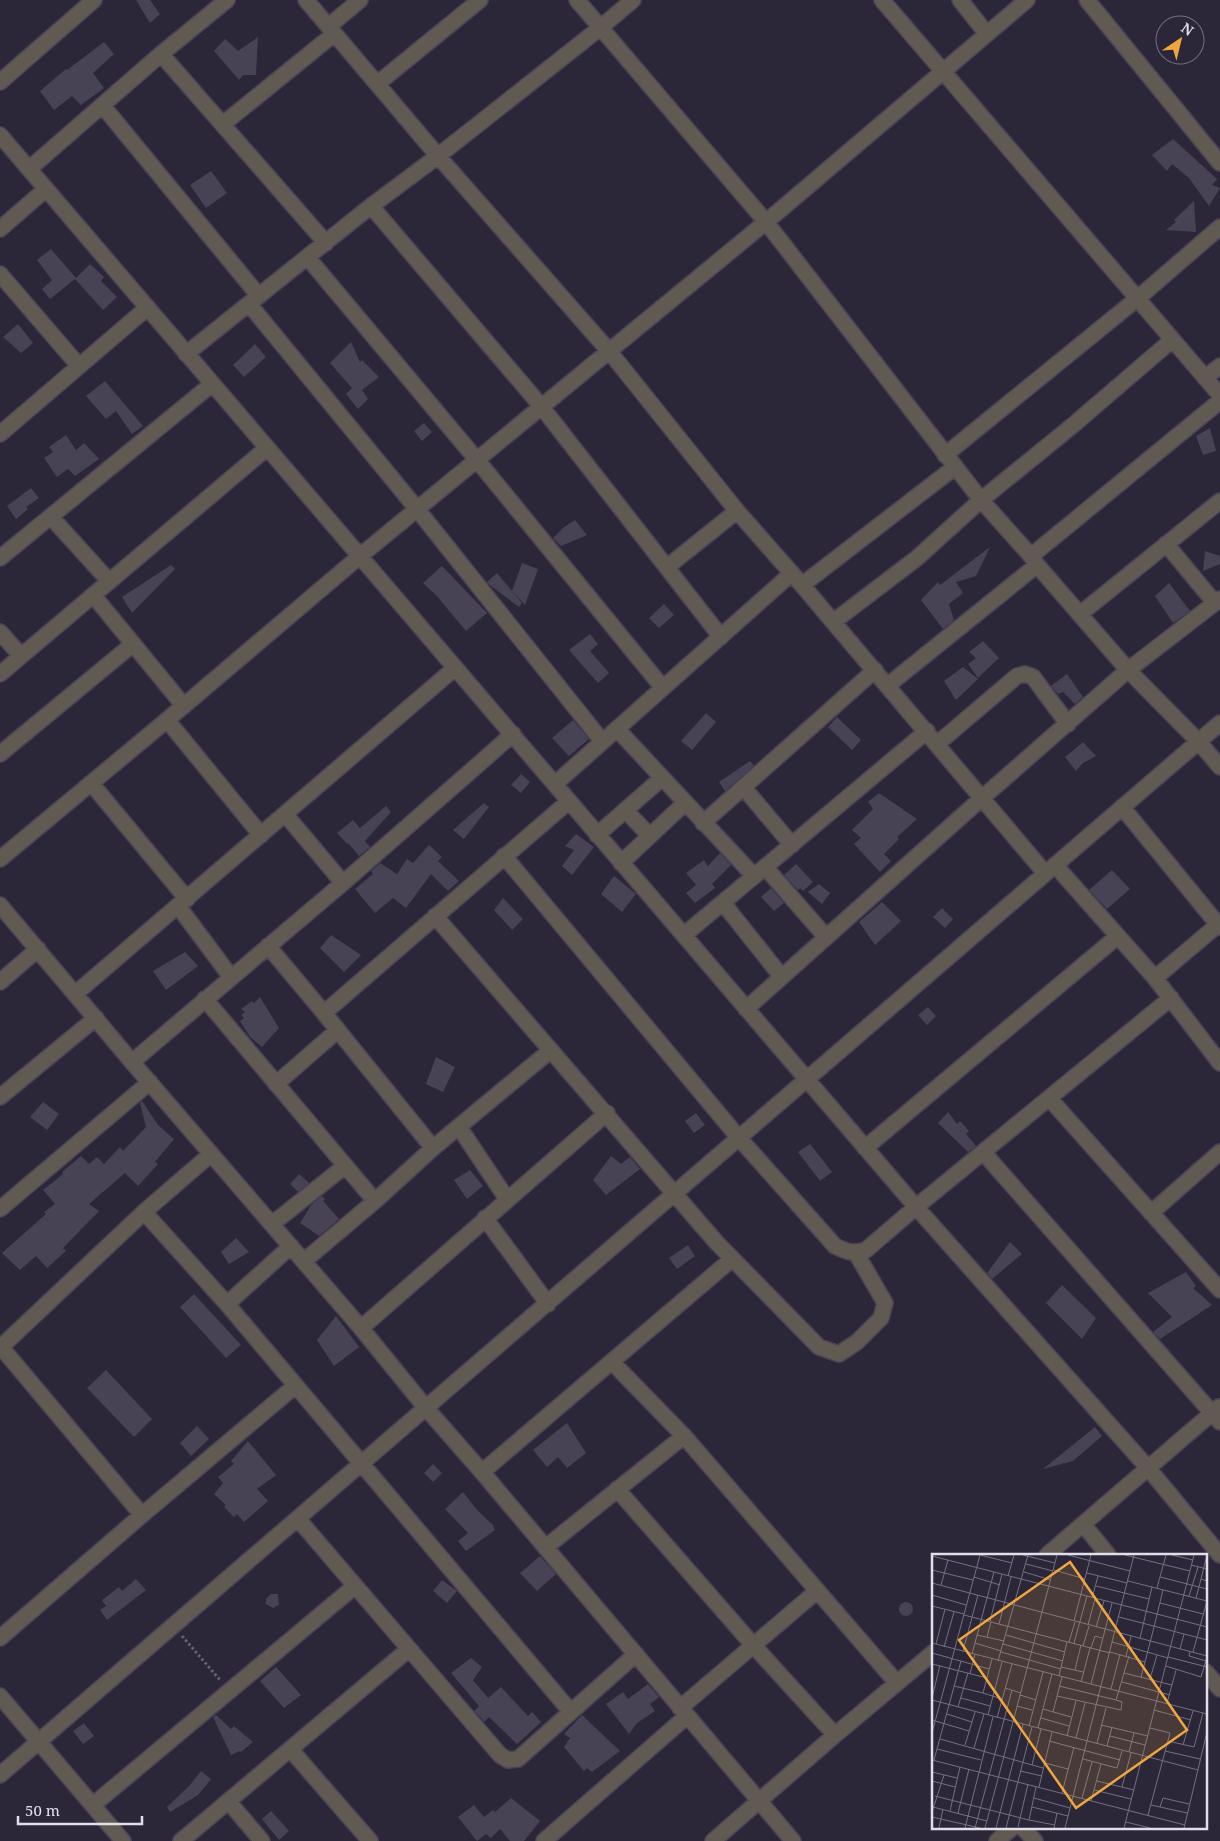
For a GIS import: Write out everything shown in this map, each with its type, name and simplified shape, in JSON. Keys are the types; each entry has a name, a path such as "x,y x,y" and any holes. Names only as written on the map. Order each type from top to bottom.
{"street":[{"path":"0,82 94,0"},
{"path":"29,169 161,54 228,0"},
{"path":"306,0 438,156 609,351 737,511 875,670 982,798 1118,936 1155,978 1220,1063"},
{"path":"223,124 331,30 360,0"},
{"path":"377,84 480,0"},
{"path":"577,0 766,222 980,500 1128,670 1220,767"},
{"path":"186,354 633,0"},
{"path":"882,0 1220,395"},
{"path":"960,0 987,34"},
{"path":"0,859 360,556 766,222 1027,0"},
{"path":"1087,0 1220,163"},
{"path":"161,54 326,242"},
{"path":"102,105 417,509 602,741"},
{"path":"0,135 916,1207 1148,1468 1215,1538 1220,1555"},
{"path":"0,229 46,189"},
{"path":"371,206 541,406 721,637"},
{"path":"945,455 1138,298 1220,227"},
{"path":"308,258 477,460 663,688"},
{"path":"0,274 79,366"},
{"path":"3,425 79,366 147,308"},
{"path":"834,622 917,558 980,500 1072,426 1172,340"},
{"path":"1205,378 1220,366"},
{"path":"0,558 212,384"},
{"path":"887,686 1220,400"},
{"path":"0,674 267,448"},
{"path":"555,784 721,637 797,579 955,467"},
{"path":"1080,614 1220,501"},
{"path":"667,567 737,511"},
{"path":"51,516 109,581"},
{"path":"746,1009 1128,670 1218,601 1166,544"},
{"path":"93,594 184,706"},
{"path":"0,632 21,656"},
{"path":"0,754 133,644"},
{"path":"75,994 455,668"},
{"path":"703,823 875,670"},
{"path":"937,744 1017,676 1025,674 1033,677 1068,724"},
{"path":"167,720 262,835"},
{"path":"0,1775 1220,723"},
{"path":"617,729 703,823 760,872 826,937"},
{"path":"684,935 926,731"},
{"path":"132,1062 343,883 513,734"},
{"path":"597,835 662,778"},
{"path":"91,784 182,902 231,977"},
{"path":"744,788 792,844"},
{"path":"324,1013 568,802"},
{"path":"621,863 685,803"},
{"path":"1122,807 1219,925 1155,978"},
{"path":"625,810 650,836"},
{"path":"285,814 343,883"},
{"path":"504,856 738,1138 835,1246 847,1252 856,1253 866,1250 1171,998"},
{"path":"723,902 782,976"},
{"path":"0,905 132,1062 361,1328 426,1408 546,1547 793,1841"},
{"path":"435,916 732,1259 819,1347 839,1354 857,1342 881,1318 885,1303 856,1253"},
{"path":"865,1148 1118,936"},
{"path":"268,946 433,1148"},
{"path":"0,982 38,949"},
{"path":"205,999 375,1201"},
{"path":"0,1098 96,1018"},
{"path":"276,1084 338,1030"},
{"path":"304,1262 433,1148 550,1050"},
{"path":"0,1209 150,1082"},
{"path":"1049,1098 1151,1213 1215,1274 1220,1290"},
{"path":"361,1328 607,1113"},
{"path":"459,1127 507,1199"},
{"path":"983,1152 1217,1414 1148,1468 1048,1554"},
{"path":"1151,1213 1220,1152"},
{"path":"142,1515 0,1348 144,1212 211,1154"},
{"path":"272,1224 345,1166"},
{"path":"144,1212 227,1304 571,1712"},
{"path":"485,1218 548,1304"},
{"path":"227,1304 290,1246"},
{"path":"482,1472 732,1259"},
{"path":"612,1362 684,1436 897,1683"},
{"path":"0,1638 142,1515 296,1386"},
{"path":"546,1547 684,1436"},
{"path":"618,1490 753,1646 835,1734"},
{"path":"298,1519 500,1755 508,1760 518,1760 636,1654"},
{"path":"1082,1524 1107,1554"},
{"path":"93,1805 355,1586"},
{"path":"544,1841 753,1646 817,1591"},
{"path":"181,1841 409,1649"},
{"path":"713,1841 835,1734 932,1654"},
{"path":"1208,1674 1220,1689"},
{"path":"0,1696 123,1841"},
{"path":"290,1750 370,1841"},
{"path":"228,1801 262,1841"},
{"path":"998,1841 1012,1828"},
{"path":"1023,1828 1035,1841"}],"path":[{"path":"174,1626 229,1690"}],"building":[{"path":"136,0 150,0 160,14 150,23"},
{"path":"258,37 256,75 243,75 239,80 214,51 225,39 238,51"},
{"path":"104,42 114,54 93,73 104,88 81,105 72,96 54,110 40,91 66,69"},
{"path":"1173,139 1217,179 1212,185 1220,188 1209,206 1189,178 1172,164 1167,171 1152,155"},
{"path":"211,171 227,193 206,208 190,185"},
{"path":"1194,201 1196,232 1166,230 1176,222 1174,220"},
{"path":"51,249 76,278 90,264 104,277 101,281 117,297 103,310 75,279 50,299 42,289 52,280 37,260"},
{"path":"18,324 33,343 21,353 3,337"},
{"path":"351,342 360,362 362,360 379,377 362,390 368,399 358,409 346,394 352,388 330,363"},
{"path":"255,344 266,357 244,377 233,365"},
{"path":"105,381 143,426 132,434 116,411 106,419 86,396"},
{"path":"424,423 432,432 422,441 414,431"},
{"path":"1210,428 1216,451 1203,455 1196,436"},
{"path":"66,435 76,450 84,443 99,459 75,476 68,469 57,477 44,458 53,452 49,447"},
{"path":"31,488 39,498 26,507 28,509 16,519 7,506"},
{"path":"575,520 587,535 561,546 553,538"},
{"path":"990,547 976,576 956,582 963,593 949,604 954,620 943,629 921,600 938,582 940,585"},
{"path":"1205,551 1220,556 1220,564 1203,571"},
{"path":"522,563 538,569 525,605 512,591"},
{"path":"171,565 175,569 132,613 122,597"},
{"path":"442,566 487,613 466,631 436,595 423,583"},
{"path":"497,573 522,603 519,607 487,582"},
{"path":"1169,583 1190,611 1173,623 1155,596"},
{"path":"664,604 674,615 659,628 649,618"},
{"path":"590,634 598,644 590,651 609,673 598,683 569,650"},
{"path":"983,641 999,658 978,678 968,664 976,658 969,652"},
{"path":"963,667 978,679 956,700 944,681"},
{"path":"1067,674 1083,697 1075,704 1063,692 1058,694 1051,686"},
{"path":"706,713 716,722 692,750 681,741"},
{"path":"837,717 861,740 852,750 828,727"},
{"path":"573,720 589,739 569,756 552,738"},
{"path":"1083,742 1096,756 1083,763 1076,771 1065,757"},
{"path":"750,761 754,766 725,791 719,782"},
{"path":"521,774 530,782 521,793 511,785"},
{"path":"879,793 917,819 897,837 899,839 884,854 891,861 880,872 854,844 861,838 852,830 873,809 868,802"},
{"path":"484,803 489,807 464,839 453,830"},
{"path":"386,806 391,812 365,841 370,847 359,856 337,833 353,820 360,828"},
{"path":"576,834 594,847 572,875 562,866 574,850 565,846"},
{"path":"429,845 442,857 438,861 459,881 448,891 431,874 406,908 393,898 375,913 355,889 373,874 371,871 380,863 397,874 407,859 413,863"},
{"path":"720,853 731,865 712,884 715,888 695,903 686,893 696,885 686,873 704,860 708,866"},
{"path":"796,864 813,882 803,891 800,888 798,890 784,875"},
{"path":"1112,870 1130,889 1107,909 1089,890"},
{"path":"614,876 636,894 622,912 601,894"},
{"path":"819,884 830,893 822,904 808,892"},
{"path":"771,888 784,903 774,911 761,897"},
{"path":"503,898 523,919 512,930 494,910"},
{"path":"882,902 901,921 875,945 859,922"},
{"path":"942,908 953,919 945,928 933,917"},
{"path":"331,935 361,955 344,972 320,948"},
{"path":"185,952 198,966 166,990 153,971"},
{"path":"260,997 279,1028 262,1047 250,1037 240,1021 244,1018 241,1015 245,1012 241,1009 252,1001 254,1003"},
{"path":"928,1007 936,1016 927,1025 918,1015"},
{"path":"436,1057 455,1067 443,1092 426,1084"},
{"path":"142,1101 158,1125 174,1139 155,1162 158,1164 138,1186 125,1173 89,1204 99,1211 63,1248 66,1251 47,1268 36,1256 20,1270 2,1253 46,1214 44,1212 55,1204 43,1190 81,1156 89,1164 97,1157 104,1164 120,1147 123,1151 146,1127 140,1103"},
{"path":"43,1102 59,1114 47,1130 30,1117"},
{"path":"948,1112 957,1124 960,1121 969,1131 966,1134 976,1146 968,1152 938,1123"},
{"path":"696,1113 705,1125 694,1133 685,1121"},
{"path":"810,1144 832,1172 820,1181 798,1152"},
{"path":"611,1156 621,1164 630,1157 640,1169 606,1195 593,1180"},
{"path":"470,1170 483,1186 467,1199 454,1180"},
{"path":"299,1174 309,1183 298,1192 290,1184"},
{"path":"322,1196 325,1199 323,1201 339,1219 319,1236 300,1223 311,1205"},
{"path":"236,1238 249,1252 229,1264 221,1252"},
{"path":"1010,1242 1022,1254 992,1279 987,1273"},
{"path":"688,1245 695,1256 677,1269 669,1258"},
{"path":"1186,1272 1196,1286 1193,1288 1212,1305 1160,1339 1153,1332 1172,1317 1148,1293"},
{"path":"1062,1285 1096,1318 1082,1339 1046,1303"},
{"path":"194,1294 241,1345 226,1358 180,1307"},
{"path":"336,1316 359,1347 334,1366 317,1340"},
{"path":"106,1370 152,1419 134,1437 87,1388"},
{"path":"567,1423 586,1453 567,1468 558,1457 547,1467 533,1450"},
{"path":"197,1426 209,1439 191,1456 180,1443"},
{"path":"1095,1427 1102,1436 1073,1461 1043,1469"},
{"path":"248,1441 276,1475 257,1489 268,1501 244,1522 237,1514 234,1517 224,1507 226,1505 214,1494 223,1483 218,1477 234,1464 231,1461"},
{"path":"433,1464 442,1473 433,1482 424,1473"},
{"path":"463,1492 477,1510 494,1526 495,1530 466,1551 458,1541 468,1533 445,1509"},
{"path":"540,1556 556,1574 537,1591 520,1573"},
{"path":"136,1579 146,1590 107,1620 100,1610 106,1606 102,1600 119,1587 122,1591"},
{"path":"442,1580 457,1591 447,1603 433,1591"},
{"path":"271,1594 278,1594 279,1605 273,1608 266,1604 266,1599"},
{"path":"903,1602 909,1602 913,1609 909,1616 903,1616 899,1612 899,1606"},
{"path":"471,1658 482,1667 473,1680 488,1698 501,1687 528,1716 532,1712 541,1722 517,1744 489,1717 484,1722 474,1711 479,1706 451,1673"},
{"path":"276,1667 301,1695 284,1708 260,1681"},
{"path":"648,1684 659,1697 650,1704 655,1711 637,1723 629,1734 606,1704 623,1692 628,1699"},
{"path":"216,1715 231,1729 234,1726 253,1742 241,1752 231,1755 213,1717"},
{"path":"582,1715 620,1751 592,1772 587,1768 584,1771 564,1747 570,1738 564,1734"},
{"path":"84,1723 94,1736 83,1744 73,1731"},
{"path":"201,1771 211,1779 198,1795 170,1812 167,1807 190,1785"},
{"path":"511,1798 540,1821 524,1841 510,1841 500,1829 491,1838 486,1834 477,1841 458,1817 474,1805 484,1817 493,1810 495,1812"},
{"path":"271,1811 289,1831 279,1840 262,1819"}]}
